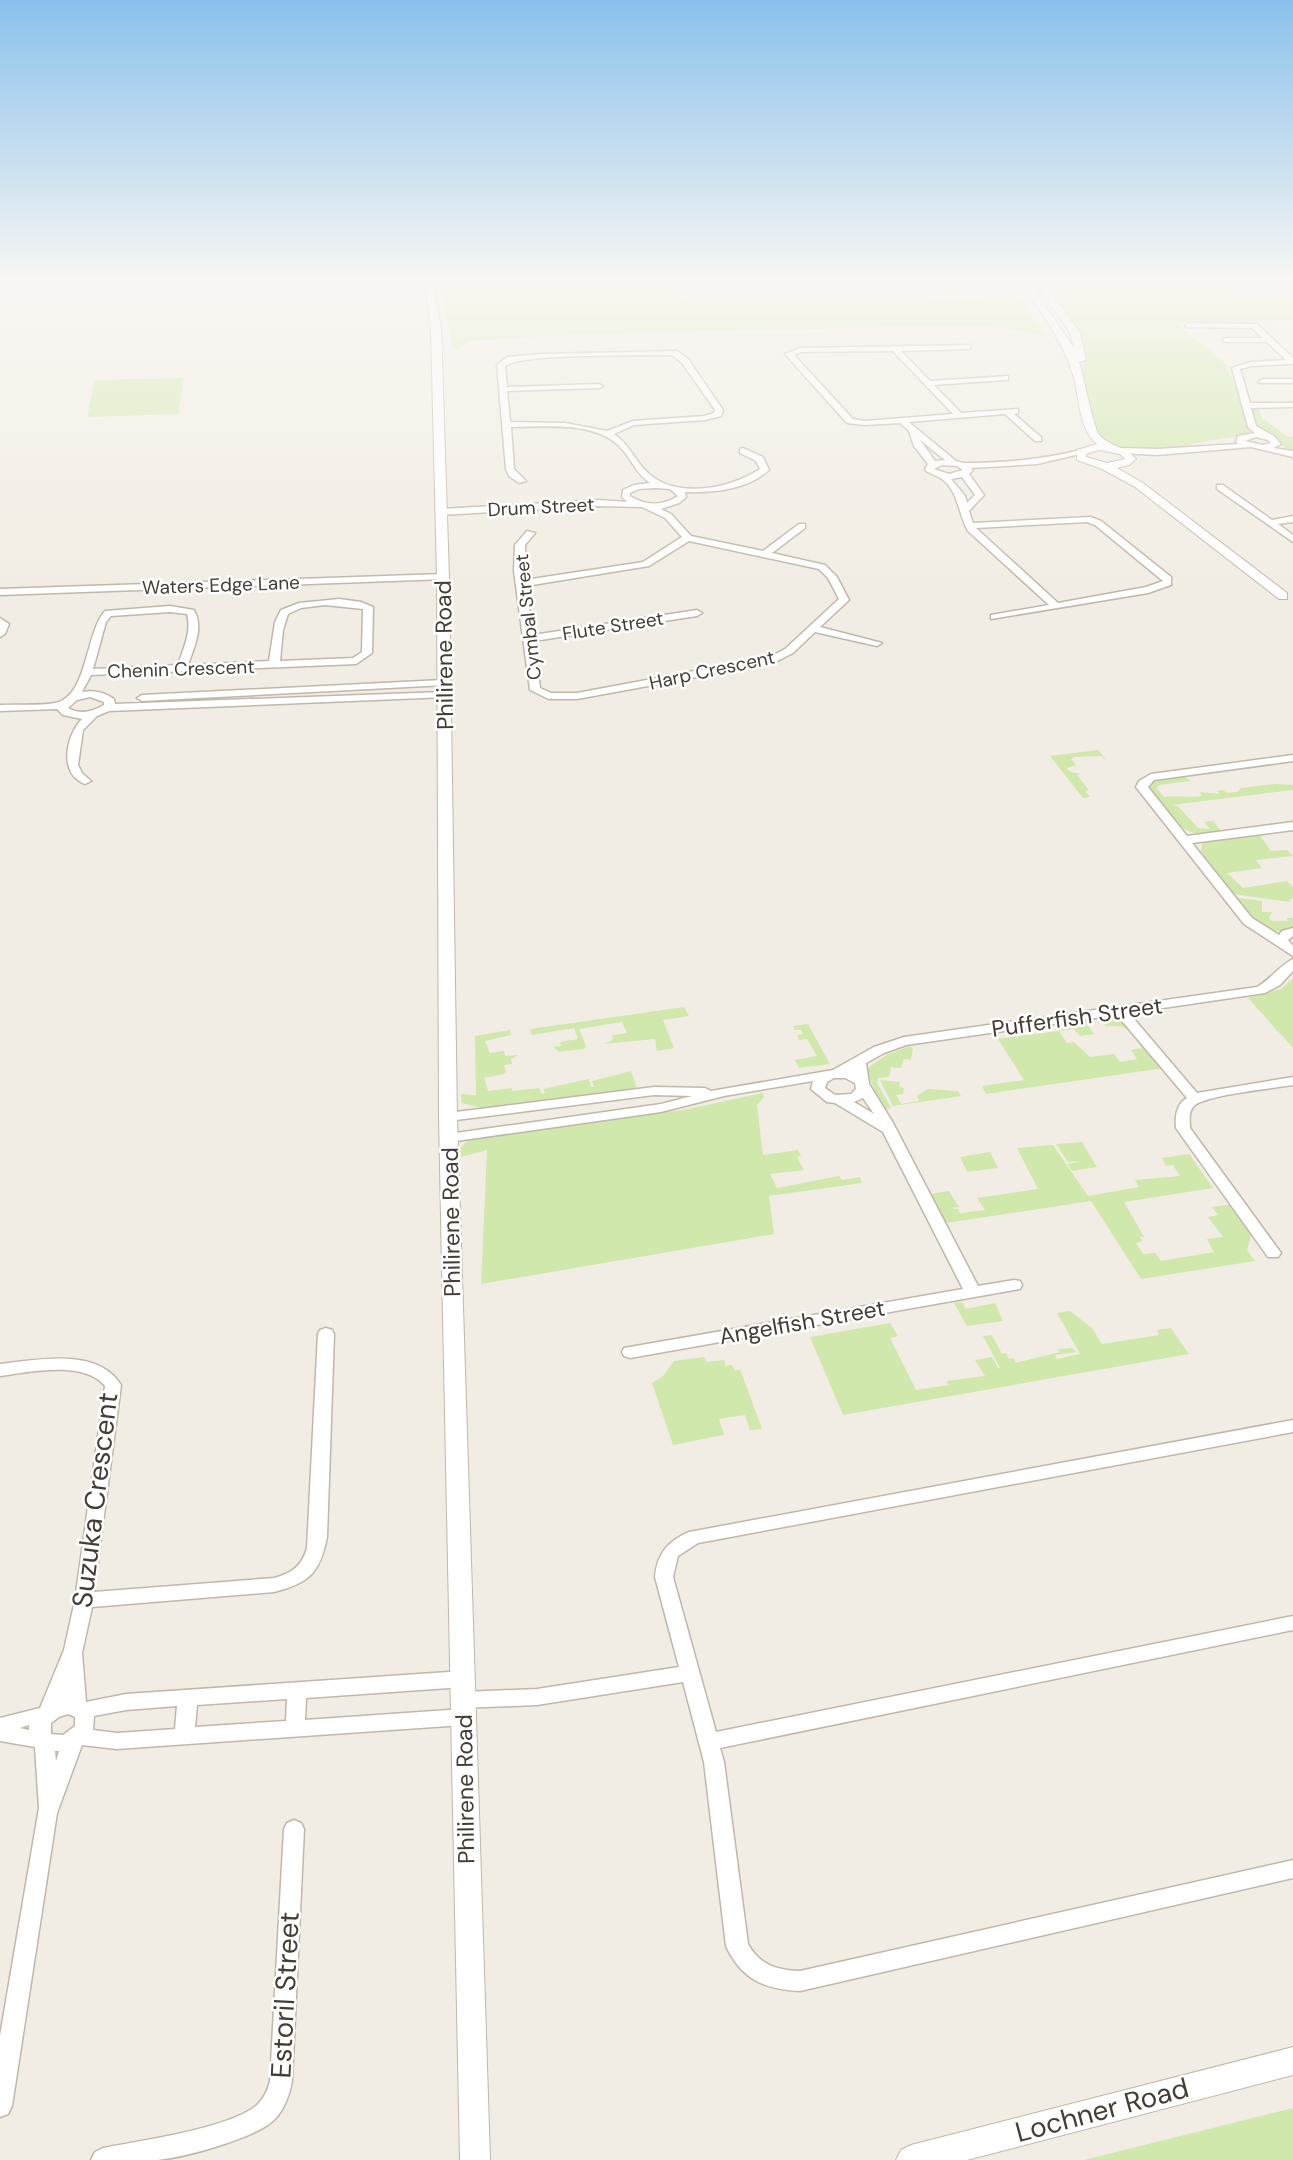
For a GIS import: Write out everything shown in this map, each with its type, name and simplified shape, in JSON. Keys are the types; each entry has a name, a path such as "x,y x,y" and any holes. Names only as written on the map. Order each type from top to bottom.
{"street":[{"name":"Philirene Road","path":"438,386 443,577 449,1138 463,1709 478,2153"},
{"path":"503,386 510,469 512,474 522,481"},
{"path":"503,389 599,386"},
{"path":"607,434 633,424 705,418 718,414 719,410 702,386"},
{"path":"817,386 848,420 865,423 1011,411 1038,439"},
{"path":"933,386 959,415"},
{"path":"1081,386 1092,435 1081,458 1089,462"},
{"path":"1240,386 1252,427 1293,453"},
{"path":"1245,406 1291,407"},
{"path":"902,420 962,468 980,497 964,511"},
{"path":"506,425 563,425 607,434 623,445 644,477 679,493 723,488 765,470 760,460 743,452"},
{"path":"1224,446 1242,437 1252,427"},
{"path":"913,431 923,453 933,464 962,468 1055,460 1089,462 1103,465 1139,485"},
{"path":"1092,435 1127,458"},
{"path":"1174,450 1209,440 1265,436"},
{"path":"1242,437 1240,442 1248,446"},
{"path":"1263,448 1277,444"},
{"path":"1103,465 1157,452 1224,446 1248,446 1293,453"},
{"path":"1055,460 1084,451 1109,448"},
{"path":"923,453 942,451"},
{"path":"1127,458 1129,475 1139,485 1283,596"},
{"path":"933,464 929,467 930,471 944,476 962,498 970,526 1055,605"},
{"path":"944,476 962,468"},
{"path":"521,584 646,565 688,538 668,516 646,505 631,502 625,495 637,487 644,477"},
{"path":"637,487 660,485"},
{"path":"956,489 974,487"},
{"path":"1220,487 1293,539"},
{"path":"668,516 679,493"},
{"name":"Drum Street","path":"536,505 625,495"},
{"name":"Drum Street","path":"441,509 673,503"},
{"path":"970,526 1088,519 1098,523 1168,579 1164,586 995,617"},
{"path":"1271,523 1293,519"},
{"path":"765,554 802,526"},
{"name":"Cymbal Street","path":"530,533 520,545 521,584 536,690 549,696"},
{"name":"Harp Crescent","path":"549,696 577,696 764,663 785,654 843,602 844,596 822,567 688,538"},
{"name":"Waters Edge Lane","path":"0,592 443,577"},
{"name":"Chenin Crescent","path":"87,676 182,669 274,666 347,663 362,659 368,647 368,607 359,603 342,603 300,605 287,609 281,619 274,666"},
{"path":"66,710 87,676 102,621 108,614 118,611 170,609 191,612 194,618 182,669"},
{"name":"Flute Street","path":"529,639 697,613"},
{"path":"0,621 4,624 0,634"},
{"path":"814,629 877,643"},
{"path":"87,676 90,694"},
{"path":"85,781 73,770 78,729 108,704 443,689"},
{"path":"74,697 90,694 103,696 108,704"},
{"path":"0,708 66,710 93,714"},
{"path":"66,710 78,729"},
{"path":"1289,948 1260,930 1239,912 1144,791 1143,783 1146,779 1293,758"},
{"path":"1184,841 1293,826"},
{"name":"Pufferfish Street","path":"449,1138 661,1108 724,1092 834,1074 879,1050 904,1041 1260,990 1275,982 1289,948"},
{"path":"1120,1010 1194,1098"},
{"path":"839,1100 855,1098 863,1090 859,1062"},
{"path":"821,1093 818,1089 820,1080 834,1074"},
{"name":"Pufferfish Street","path":"834,1074 862,1083"},
{"name":"Pufferfish Street","path":"781,1082 839,1100"},
{"path":"1273,1253 1183,1128 1185,1107 1194,1098 1293,1082"},
{"path":"862,1083 973,1292"},
{"name":"Pufferfish Street","path":"449,1117 654,1091 724,1092"},
{"path":"839,1100 887,1129"},
{"path":"522,1108 528,1127"},
{"name":"Angelfish Street","path":"630,1352 1014,1285"},
{"path":"83,1600 274,1585 288,1582 307,1571 318,1537 326,1334"},
{"name":"Suzuka Crescent","path":"0,1370 54,1365 86,1367 103,1373 110,1378 113,1385 74,1650 47,1714"},
{"path":"1293,1426 695,1537 681,1542 670,1551 664,1562 664,1577 714,1762 737,1945 744,1960 759,1972 776,1980 800,1981 1293,1868"},
{"path":"709,1742 1293,1623"},
{"name":"Suzuka Crescent","path":"74,1650 79,1710"},
{"path":"0,1733 56,1745 76,1738 106,1741 295,1729 463,1709 691,1673"},
{"path":"0,1726 47,1714 61,1707 79,1710 126,1702 463,1679"},
{"path":"295,1729 296,1691"},
{"path":"184,1737 188,1698"},
{"path":"47,1812 76,1738 86,1723 79,1710"},
{"path":"0,2106 47,1812 44,1741 38,1728 47,1714"},
{"name":"Estoril Street","path":"103,2160 236,2128 265,2113 274,2102 281,2081 294,1829"},
{"name":"Lochner Road","path":"911,2160 1293,2061"}],"green space":[{"path":"94,386 183,386 178,414 87,417"},
{"path":"1082,386 1236,386 1245,406 1258,406 1262,418 1288,437 1293,437 1293,453 1253,426 1246,436 1211,440 1157,452 1108,447 1096,438"},
{"path":"1098,750 1107,760 1101,756 1074,757 1071,759 1076,765 1067,768 1070,772 1081,774 1077,775 1089,790 1085,791 1090,797 1083,798 1050,756"},
{"path":"1182,775 1191,781 1159,785 1157,788 1164,797 1202,796 1200,792 1220,794 1217,791 1237,792 1241,788 1275,784 1293,785 1293,790 1171,805 1178,806 1198,828 1210,829 1204,822 1213,821 1221,831 1198,834 1188,831 1171,818 1150,789 1151,782 1155,780"},
{"path":"1259,834 1271,851 1287,850 1293,856 1256,860 1262,868 1227,873 1243,888 1287,881 1293,887 1293,899 1290,899 1290,902 1233,894 1201,851 1202,844 1206,841"},
{"path":"1237,898 1262,901 1262,912 1272,912 1269,918 1272,921 1289,921 1286,918 1293,918 1293,931 1283,932 1268,928"},
{"path":"1293,978 1293,1048 1248,998 1281,989"},
{"path":"684,1007 689,1016 663,1020 674,1048 657,1051 655,1039 604,1044 613,1040 612,1035 627,1033 622,1022 579,1029 586,1046 584,1049 559,1052 553,1047 561,1046 560,1042 578,1039 574,1028 532,1035 530,1029"},
{"path":"1110,1018 1131,1026 1164,1068 986,1094 982,1086 1024,1080 998,1039 1058,1031 1055,1025 1085,1021 1094,1034 1080,1036 1074,1029 1059,1031 1067,1043 1074,1042 1090,1057 1114,1054 1120,1062 1137,1059 1131,1050 1142,1048 1131,1033 1119,1026 1106,1026 1099,1019"},
{"path":"808,1024 830,1064 799,1068 795,1060 817,1056 807,1039 799,1040 797,1035 803,1034 793,1026"},
{"path":"510,1030 511,1035 485,1041 490,1053 504,1051 505,1056 518,1055 511,1059 512,1064 504,1065 504,1074 484,1078 488,1091 539,1088 542,1094 545,1093 543,1089 589,1079 591,1087 594,1087 592,1081 631,1071 637,1089 481,1108 462,1103 461,1094 476,1095 475,1036"},
{"path":"910,1046 913,1049 911,1060 904,1059 901,1068 891,1067 889,1077 878,1078 877,1083 891,1108 884,1109 865,1070 886,1055"},
{"path":"880,1080 900,1082 899,1087 904,1088 903,1094 896,1095 901,1104 919,1101 917,1096 928,1089 958,1091 961,1096 893,1106"},
{"path":"763,1093 764,1097 757,1105 763,1155 798,1150 801,1156 797,1157 804,1170 770,1174 777,1188 839,1176 842,1180 860,1177 862,1183 769,1196 774,1234 481,1284 487,1150 461,1157 460,1148 469,1139 683,1110"},
{"path":"1082,1142 1097,1167 1072,1171 1068,1164 1082,1161 1068,1162 1056,1144"},
{"path":"1053,1145 1088,1196 1139,1187 1135,1180 1180,1176 1173,1165 1166,1166 1162,1158 1189,1154 1213,1188 1124,1202 1144,1237 1140,1237 1142,1241 1136,1243 1143,1254 1155,1253 1161,1261 1214,1252 1207,1239 1223,1237 1208,1217 1218,1215 1212,1207 1233,1204 1252,1231 1247,1250 1255,1261 1141,1279 1091,1201 946,1223 931,1194 949,1191 959,1207 948,1208 958,1209 960,1213 985,1210 977,1198 1038,1189 1017,1148"},
{"path":"990,1152 998,1168 967,1172 960,1157"},
{"path":"962,1302 966,1309 995,1303 1003,1321 967,1326 954,1303"},
{"path":"1070,1311 1092,1328 1102,1344 1159,1335 1157,1330 1171,1328 1189,1354 843,1415 810,1337 890,1323 898,1336 890,1338 916,1390 948,1385 947,1381 985,1376 975,1360 992,1357 1000,1368 983,1336 992,1335 1002,1354 1006,1353 1009,1359 1014,1358 1015,1363 1060,1352 1058,1349 1072,1348 1076,1352 1055,1355 1057,1359 1080,1354 1057,1313"},
{"path":"704,1357 707,1362 724,1360 726,1366 732,1365 735,1371 740,1369 762,1429 750,1430 745,1415 719,1419 724,1435 673,1445 652,1383 663,1376 674,1361"},
{"path":"1293,2108 1293,2160 1084,2160"}]}
